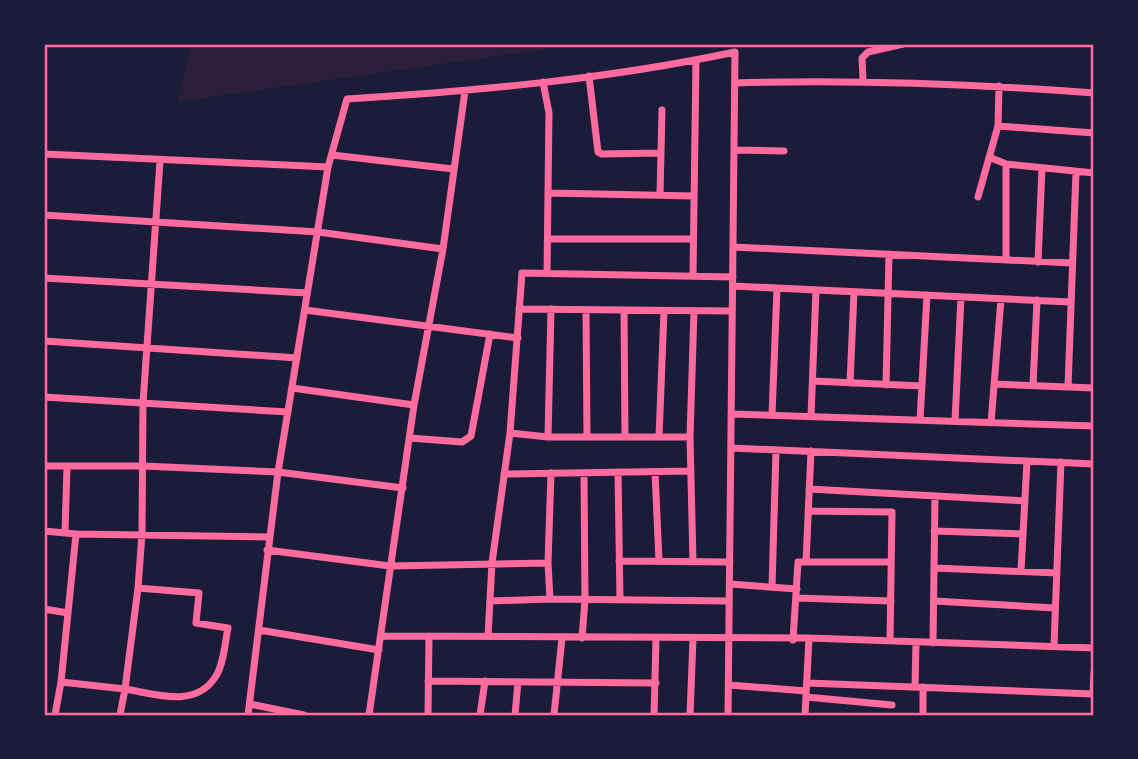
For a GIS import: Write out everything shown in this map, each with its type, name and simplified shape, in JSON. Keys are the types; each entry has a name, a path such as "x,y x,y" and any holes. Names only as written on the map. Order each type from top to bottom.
{"street":[{"path":"863,80 862,58 868,52 903,44"},
{"path":"248,715 278,472 328,167 347,99 465,91 543,82 696,61 735,52 728,715"},
{"path":"693,276 696,61"},
{"path":"589,76 598,152 661,153"},
{"path":"735,83 863,80 1094,93"},
{"path":"543,82 549,113 547,274"},
{"path":"978,198 998,126 999,86"},
{"path":"369,715 414,405 443,249 465,91"},
{"path":"660,195 662,110"},
{"path":"998,126 1094,133"},
{"path":"734,150 783,151"},
{"path":"44,155 328,167"},
{"path":"332,155 453,169"},
{"path":"989,157 1006,164 1094,173"},
{"path":"120,715 138,588 142,534 143,403 160,161"},
{"path":"1006,164 1006,260"},
{"path":"1038,262 1042,168"},
{"path":"1068,387 1076,172"},
{"path":"548,193 694,196"},
{"path":"44,215 318,232 443,249"},
{"path":"548,239 693,239"},
{"path":"733,247 1072,263"},
{"path":"886,384 889,254"},
{"path":"488,636 492,563 510,433 522,273 733,277"},
{"path":"44,278 307,293"},
{"path":"733,286 1070,302"},
{"path":"772,415 777,288"},
{"path":"811,416 816,290"},
{"path":"850,383 855,292"},
{"path":"920,420 927,295"},
{"path":"955,421 961,297"},
{"path":"991,423 1001,299"},
{"path":"1033,385 1037,300"},
{"path":"519,309 732,311"},
{"path":"305,310 518,338"},
{"path":"548,437 551,310"},
{"path":"586,310 587,437"},
{"path":"624,310 625,437"},
{"path":"659,437 664,311"},
{"path":"693,562 690,437 694,311"},
{"path":"410,438 462,442 471,436 490,334"},
{"path":"44,341 297,358"},
{"path":"813,381 922,386"},
{"path":"994,383 1094,388"},
{"path":"292,388 414,405"},
{"path":"44,397 288,412"},
{"path":"731,414 1094,426"},
{"path":"510,433 548,437 690,437"},
{"path":"731,448 1094,464"},
{"path":"772,587 776,450"},
{"path":"806,562 811,451"},
{"path":"1021,571 1027,461"},
{"path":"1054,646 1060,462"},
{"path":"44,466 143,466 278,472 403,488"},
{"path":"65,532 67,467"},
{"path":"504,474 691,471"},
{"path":"618,472 620,600"},
{"path":"655,472 659,561"},
{"path":"550,599 548,563 551,473"},
{"path":"582,638 585,600 584,473"},
{"path":"809,489 1025,501"},
{"path":"933,643 934,496"},
{"path":"808,511 892,512 890,641"},
{"path":"44,531 76,534 269,537"},
{"path":"934,531 1023,534"},
{"path":"55,715 61,682 76,534"},
{"path":"267,550 390,566 548,563"},
{"path":"619,561 730,562"},
{"path":"793,640 798,562 891,562"},
{"path":"934,568 1057,573"},
{"path":"730,584 772,587 796,594 891,601"},
{"path":"61,682 178,698 188,697 210,683 217,674 228,628 196,624 199,593 138,588"},
{"path":"490,601 729,601"},
{"path":"934,601 1055,608"},
{"path":"44,609 68,613"},
{"path":"259,630 379,650"},
{"path":"382,636 808,638 1094,648"},
{"path":"428,715 429,636"},
{"path":"554,715 562,638"},
{"path":"805,715 808,638"},
{"path":"654,715 656,639"},
{"path":"690,715 693,639"},
{"path":"916,642 923,715"},
{"path":"729,685 806,690 919,687 1093,694 1094,672"},
{"path":"428,681 656,684"},
{"path":"480,715 485,681"},
{"path":"515,715 518,682"},
{"path":"806,690 892,705"},
{"path":"250,704 304,715"}],"shaded area":[{"path":"191,44 584,44 177,102"}]}
